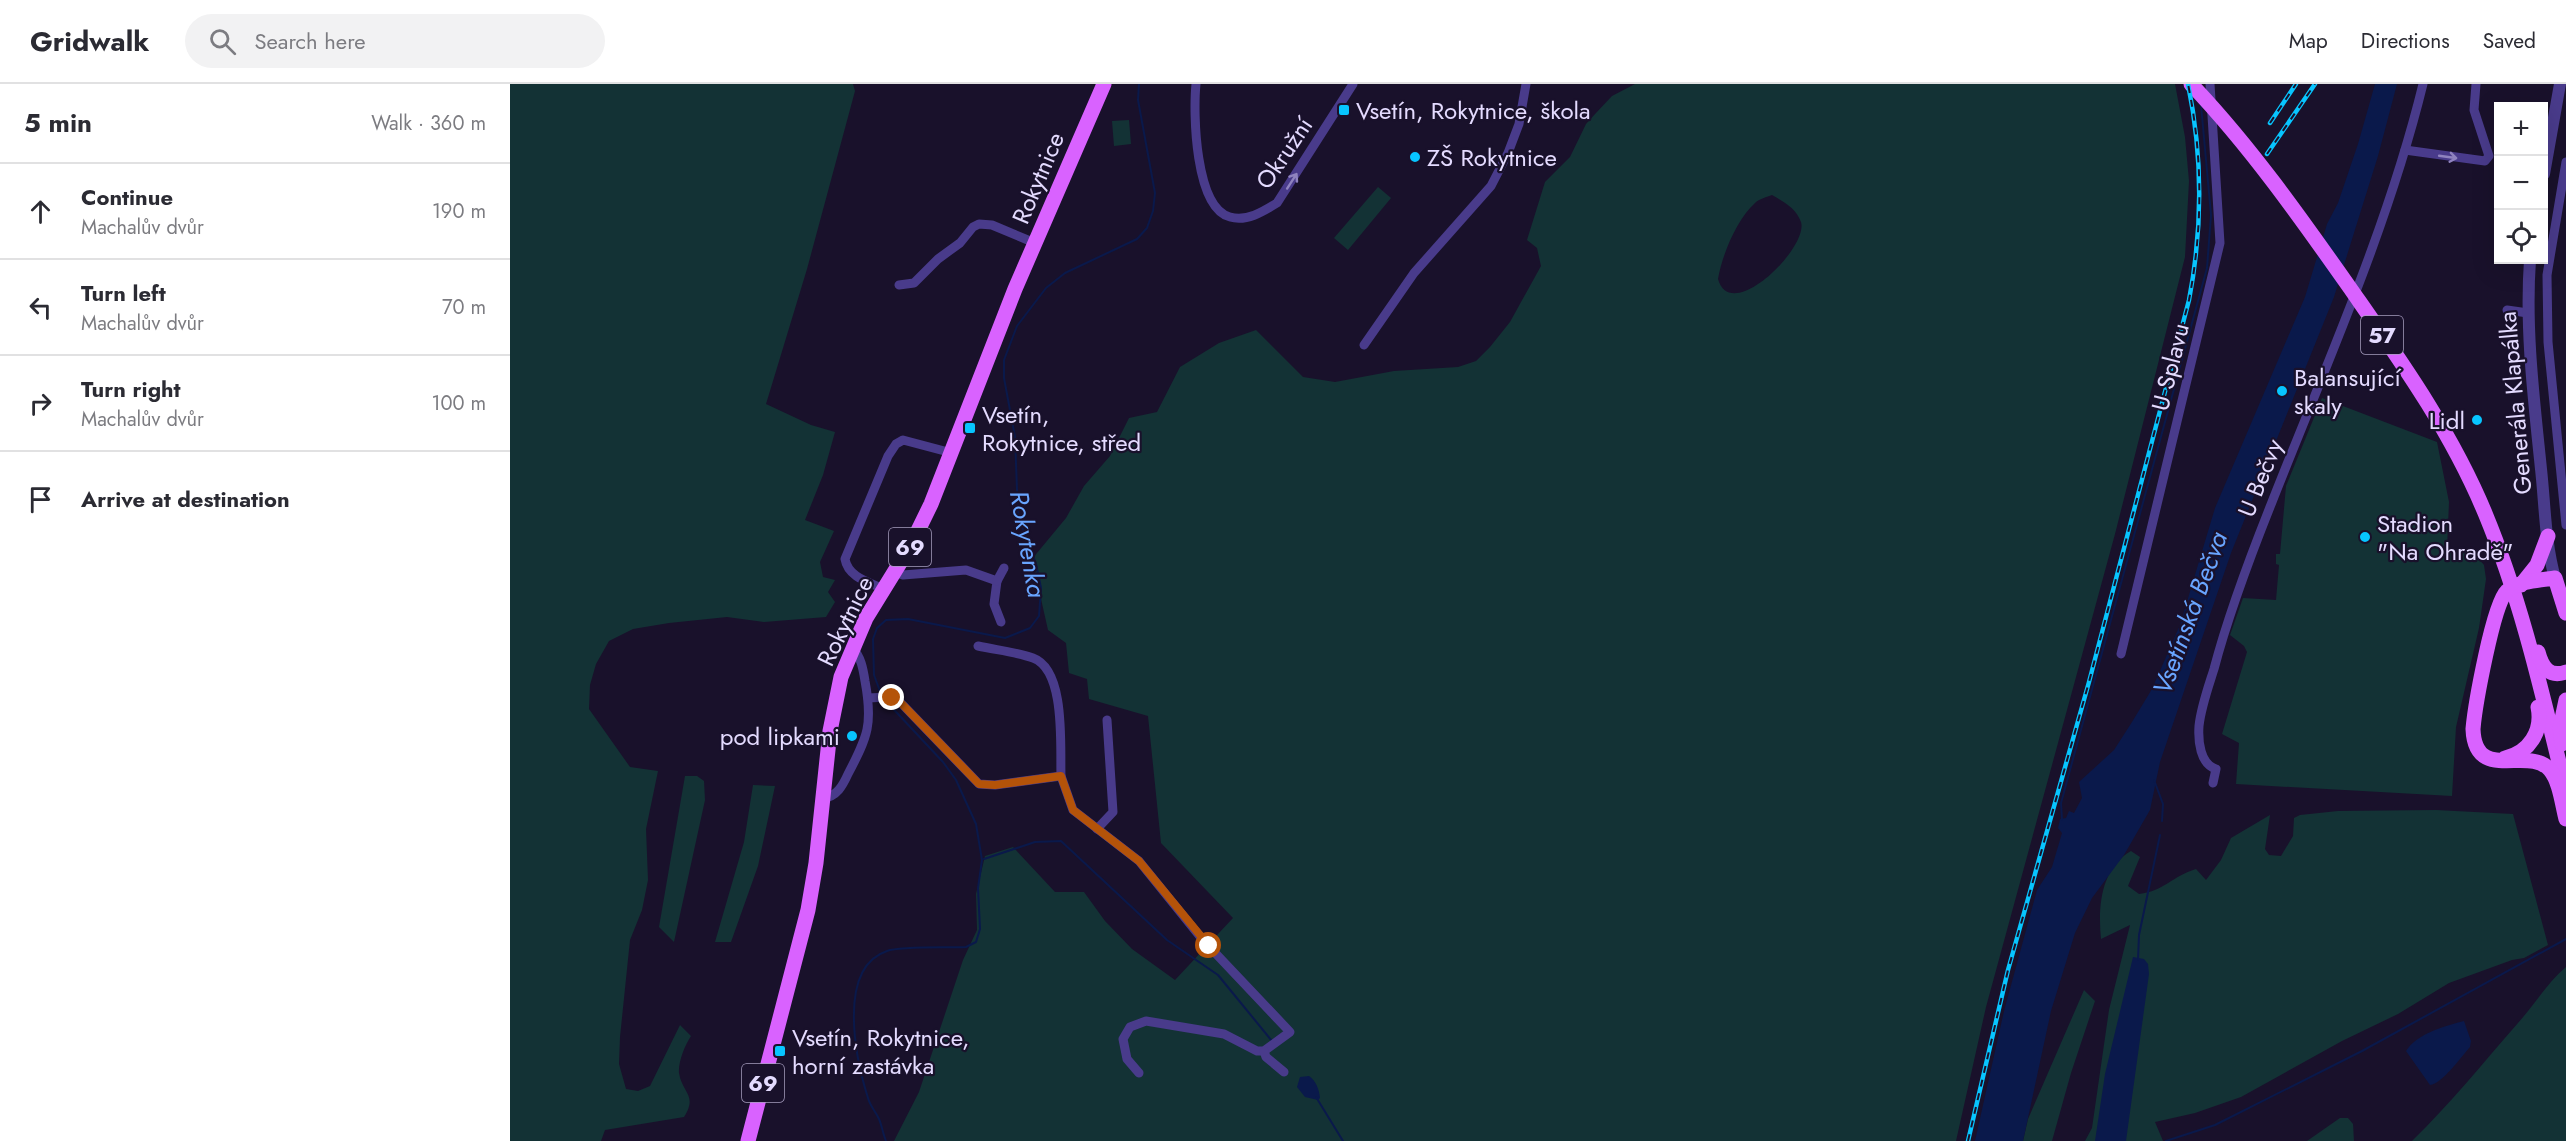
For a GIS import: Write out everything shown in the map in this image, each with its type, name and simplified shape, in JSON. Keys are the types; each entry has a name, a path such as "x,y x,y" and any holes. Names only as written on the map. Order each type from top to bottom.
{"main road":[{"name":"Rokytnice","path":"748,1141 808,910 816,863 832,712 841,676 852,647 922,524 1035,243 1104,84"},
{"name":"57","path":"2191,84 2252,154 2308,228 2433,411 2455,450 2484,510 2522,620 2566,791"},
{"path":"2521,585 2537,565 2548,536"},
{"path":"2565,604 2560,577 2521,585 2506,592 2497,608 2474,721 2474,737 2477,747 2487,757 2535,762 2545,766 2555,778 2566,819"},
{"path":"2522,620 2531,632 2545,670 2554,674 2566,672"},
{"path":"2496,759 2520,752 2532,741 2538,729 2540,714 2525,654 2522,620"},
{"path":"2566,700 2560,728 2566,764"}],"street":[{"name":"Okružní","path":"1196,84 1195,119 1202,180 1212,201 1228,217 1242,218 1262,212 1277,203 1353,84"},
{"path":"1364,345 1414,273 1491,186 1508,153 1520,120 1526,84"},
{"name":"U Splavu","path":"2121,654 2220,243 2210,84"},
{"name":"U Bečvy","path":"2213,783 2216,769 2208,766 2202,755 2199,731 2220,645 2246,568 2362,272 2405,150 2423,84"},
{"path":"2405,150 2485,161 2489,156 2474,110 2476,84"},
{"path":"2547,156 2560,84"},
{"path":"2566,162 2547,275 2548,342 2566,525"},
{"path":"899,285 914,283 938,259 960,243 973,226 979,224 992,225 1035,243"},
{"name":"Generála Klapálka","path":"2530,264 2528,314 2548,536 2560,577"},
{"path":"2507,310 2528,314"},
{"path":"884,589 854,575 849,570 845,559 849,544 888,456 896,444 903,440 952,453"},
{"path":"1001,622 994,604 998,581 1004,568"},
{"path":"895,572 903,575 966,570 998,581"},
{"path":"978,646 1035,658 1048,669 1053,679 1059,707 1061,776 1073,810 1139,861 1202,939 1290,1032 1264,1051 1257,1051 1224,1034 1146,1021 1130,1028 1123,1039 1127,1059 1139,1074"},
{"path":"823,798 832,796 840,789 862,748 869,725 872,698 861,660 852,647"},
{"path":"872,698 889,697 901,703 979,784 995,785 1061,776"},
{"path":"1097,829 1113,812 1107,720"},
{"path":"1264,1051 1266,1057 1284,1072"}],"green space":[{"path":"510,84 853,84 855,91 807,269 766,404 811,425 835,432 823,475 805,520 834,531 820,562 823,577 835,580 828,592 835,602 826,617 764,622 727,617 633,629 609,641 596,664 590,685 589,709 630,767 658,771 646,829 648,880 642,910 630,940 620,1037 619,1064 626,1089 638,1091 650,1086 680,1025 691,1036 682,1054 679,1069 690,1104 684,1117 605,1130 601,1141 510,1141"},
{"path":"1635,84 2175,84 2185,137 2189,181 2185,257 2115,534 1986,1007 1956,1141 894,1141 919,1092 963,960 977,930 976,894 985,856 1013,847 1055,892 1084,892 1105,921 1132,949 1175,980 1233,918 1161,843 1148,716 1089,699 1087,679 1069,673 1066,643 1048,630 1032,559 1066,518 1084,486 1110,456 1129,418 1157,412 1180,367 1219,343 1256,330 1303,377 1335,382 1394,371 1458,367 1476,361 1510,322 1541,266 1537,248 1527,240 1545,182 1570,157 1586,124 1612,96","holes":["1772,195 1793,209 1799,217 1800,234 1782,263 1767,277 1752,288 1738,293 1726,291 1718,279 1723,259 1736,228 1748,210 1761,199"]},
{"path":"1129,120 1131,144 1114,146 1112,121"},
{"path":"1378,187 1391,198 1348,250 1334,238"},
{"path":"2322,398 2437,442 2449,502 2447,549 2471,550 2484,565 2486,579 2479,628 2456,727 2452,796 2236,784 2239,743 2222,734 2247,652 2244,646 2230,635 2243,598 2276,600 2279,565 2276,564 2276,554 2280,554 2286,486"},
{"path":"685,776 697,776 704,781 705,800 674,942 659,927"},
{"path":"753,785 775,786 758,866 731,942 715,942 744,842"},
{"path":"2436,810 2513,814 2548,945 2524,958 2512,960 2449,983 2398,1014 2342,1041 2241,1097 2195,1113 2155,1122 2163,1141 2085,1141 2092,1128 2109,1010 2130,925 2101,939 2100,915 2103,890 2113,868 2121,859 2131,851 2140,857 2128,886 2139,894 2156,890 2196,869 2206,880 2221,860 2231,838 2270,815 2265,849 2269,855 2281,856 2293,836 2294,818 2300,815 2338,811"},
{"path":"2566,967 2566,1141 2412,1141 2453,1098"},
{"path":"2084,990 2095,1001 2071,1073 2052,1141 2023,1141 2028,1119"},
{"path":"2340,1118 2348,1118 2353,1124 2354,1141 2307,1141"}],"water":[{"name":"Vsetínská Bečva","path":"2375,84 2397,84 2378,156 2334,297 2231,553 2160,762 2150,810 2124,855 2092,898 2075,933 2051,1011 2023,1141 1975,1141 2004,1011 2037,890 2052,867 2062,833 2058,828 2060,819 2066,818 2069,811 2074,813 2082,798 2079,782 2114,750 2132,722 2152,689 2180,625 2215,508 2305,297 2327,224 2338,203 2358,144"},
{"path":"2133,957 2144,959 2148,964 2149,974 2126,1141 2095,1141 2105,1074"},
{"path":"2464,1021 2471,1041 2470,1047 2446,1075 2430,1085 2406,1051 2424,1035"},
{"path":"1309,1076 1318,1088 1320,1098 1318,1100 1305,1097 1297,1087 1300,1077"}],"waterway":[{"name":"Rokytenka","path":"881,694 874,675 873,639 877,628 886,620 908,619 1005,638 1030,628 1039,616 1041,588 1036,564 1018,516 1015,437 1004,378 1004,360 1017,326 1046,288 1065,273 1137,239 1147,228 1153,211 1155,193 1138,100 1139,84"},
{"path":"2062,820 2061,803 2207,268 2211,215 2201,105"},
{"name":"Rokytenka","path":"884,699 943,762 956,780 976,824 982,860 978,888 980,929 976,942 966,947 887,951 871,961 861,976 855,995 855,1039 868,1098 879,1119 886,1141"},
{"path":"2154,780 2163,804 2162,821"},
{"path":"2138,960 2139,935 2160,835"},
{"path":"984,859 1035,842 1061,841 1167,940 1218,975 1272,1041"},
{"path":"2166,1141 2215,1125 2362,1051 2566,939"},
{"path":"1316,1097 1343,1141"}],"railway":[{"path":"1968,1141 2008,970 2089,682 2189,300 2197,246 2199,165 2188,84"},
{"path":"2270,123 2296,84"},
{"path":"2267,154 2315,84"}],"place":[{"name":"Vsetín, Rokytnice, škola","path":"1344,110"},
{"name":"ZŠ Rokytnice","path":"1415,157"},
{"name":"Balansující skaly","path":"2282,391"},
{"name":"Lidl","path":"2477,420"},
{"name":"Vsetín, Rokytnice, střed","path":"970,428"},
{"name":"Stadion \"Na Ohradě\"","path":"2365,537"},
{"name":"pod lipkami","path":"852,736"},
{"name":"Vsetín, Rokytnice, horní zastávka","path":"780,1051"}],"route":[{"path":"892,698 901,703 979,784 995,785 1061,776 1073,810 1139,861 1167,898 1209,946"}]}
